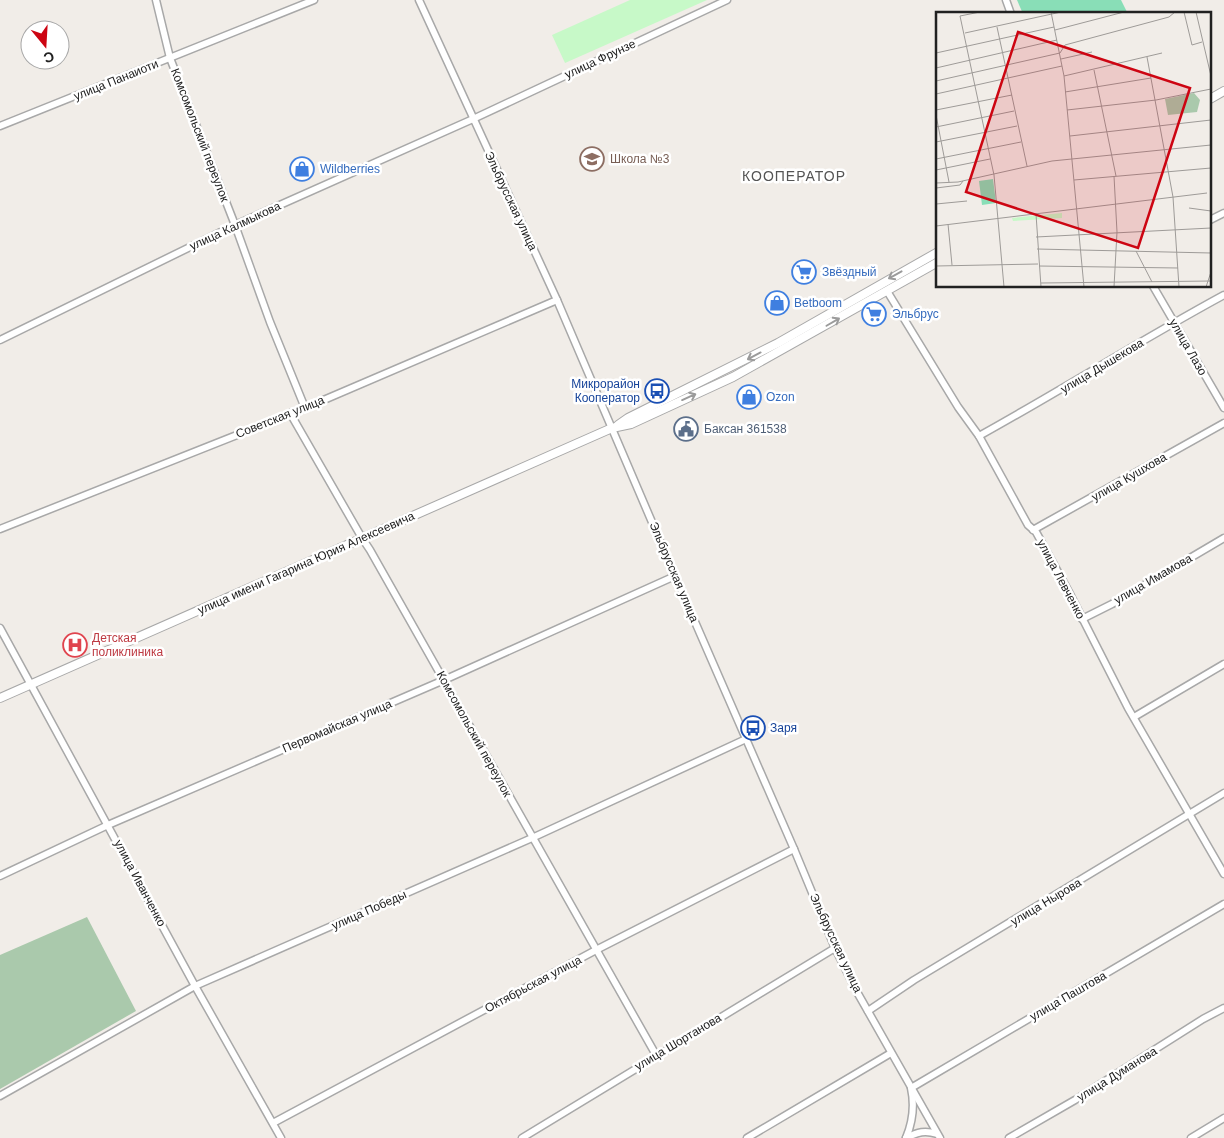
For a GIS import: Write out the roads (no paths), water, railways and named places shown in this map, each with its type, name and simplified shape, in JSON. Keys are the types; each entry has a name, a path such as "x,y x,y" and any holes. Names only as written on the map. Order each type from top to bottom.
{"street":[{"name":"Комсомольский переулок","path":"156,0 170,58 304,408"},
{"name":"улица Панаиоти","path":"0,126 314,0"},
{"name":"Эльбрусская улица","path":"419,0 557,300 836,948 868,1011 938,1136"},
{"name":"улица Фрунзе","path":"473,119 727,0"},
{"path":"1006,0 1010,12"},
{"path":"1212,98 1224,91"},
{"name":"улица Калмыкова","path":"0,340 235,225 473,119"},
{"path":"1212,219 1224,213"},
{"name":"улица имени Гагарина Юрия Алексеевича","path":"0,698 612,428 628,418 730,369 936,253"},
{"name":"улица имени Гагарина Юрия Алексеевича","path":"612,428 631,424 733,377 936,263"},
{"name":"улица Лазо","path":"1154,288 1224,408"},
{"name":"улица Левченко","path":"887,291 958,407 979,436 1028,525 1033,530 1066,586 1134,717 1224,874"},
{"name":"улица Дышекова","path":"979,436 1224,296"},
{"name":"Советская улица","path":"0,529 304,408 557,300"},
{"name":"Комсомольский переулок","path":"290,413 370,550 656,1055"},
{"name":"улица Кушхова","path":"1033,530 1224,423"},
{"name":"улица Имамова","path":"1082,619 1112,604 1224,538"},
{"name":"Первомайская улица","path":"0,876 108,825 444,680 675,576"},
{"name":"улица Иванченко","path":"0,628 281,1138"},
{"path":"1134,717 1224,664"},
{"name":"улица Победы","path":"0,1096 196,986 532,838 746,739"},
{"name":"улица Нырова","path":"868,1011 914,980 1224,793"},
{"name":"Октябрьская улица","path":"273,1123 596,950 794,849"},
{"name":"улица Паштова","path":"910,1088 1224,904"},
{"name":"улица Шортанова","path":"522,1138 656,1055 836,948"},
{"name":"улица Думанова","path":"1009,1138 1075,1100 1203,1019 1224,1008"},
{"path":"747,1138 891,1053"},
{"path":"906,1138 912,1120 914,1102 910,1088"},
{"path":"1191,1138 1224,1118"},
{"path":"906,1138 917,1132 927,1130 938,1136"}],"place":[{"name":"Школа №3","path":"592,159"},
{"name":"Wildberries","path":"302,169"},
{"name":"Звёздный","path":"804,272"},
{"name":"Betboom","path":"777,303"},
{"name":"Эльбрус","path":"874,314"},
{"name":"Микрорайон Кооператор","path":"657,391"},
{"name":"Ozon","path":"749,397"},
{"name":"Баксан 361538","path":"686,429"},
{"name":"Детская поликлиника","path":"75,645"},
{"name":"Заря","path":"753,728"}],"district":[{"name":"КООПЕРАТОР","path":"794,176"}]}
